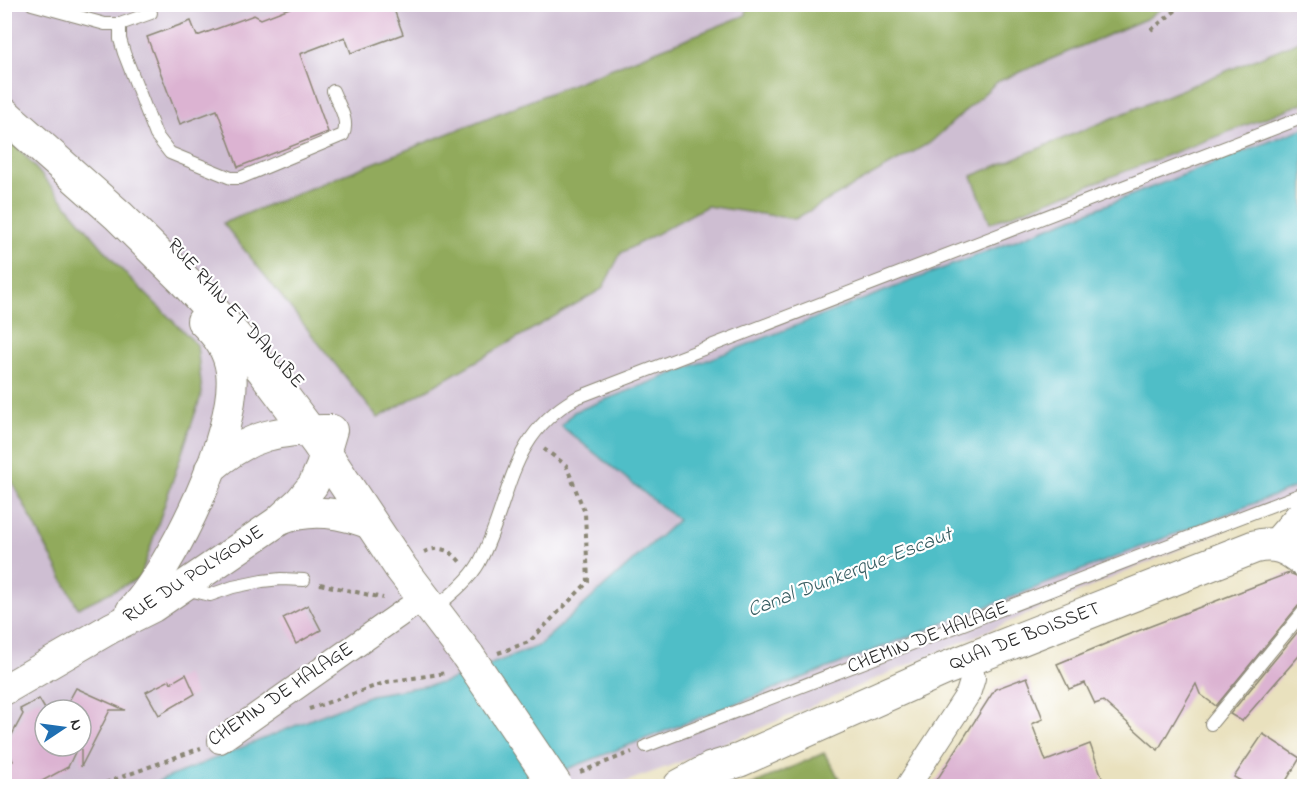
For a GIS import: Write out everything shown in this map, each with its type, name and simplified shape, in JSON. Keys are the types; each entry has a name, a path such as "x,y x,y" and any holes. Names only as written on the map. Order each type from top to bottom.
{"main road":[{"name":"RUE RHIN ET DANUBE","path":"4,91 165,235 255,331 300,385 322,437 373,525 424,606 462,647 564,781"},
{"name":"RUE RHIN ET DANUBE","path":"4,114 140,237 222,321 322,437 414,559 424,606"},
{"name":"QUAI DE BOISSET","path":"680,786 711,770 740,760 968,659 1254,547 1268,544 1291,553 1305,514"},
{"name":"QUAI DE BOISSET","path":"706,786 740,760"}],"street":[{"name":"RUE DU POLYGONE","path":"111,628 141,601 165,565 192,511 210,469 228,413 232,382 228,356 218,337 170,284 140,237"},
{"name":"RUE DU POLYGONE","path":"4,690 111,628 153,607 277,522 306,494 316,480 322,437 279,433 254,440 231,451 210,469"},
{"name":"RUE DU POLYGONE","path":"277,522 306,513 331,512 373,525"},
{"name":"CHEMIN DE HALAGE","path":"220,741 424,606"},
{"path":"908,786 968,694 973,678 968,659"}],"lane":[{"path":"32,4 105,24 120,24 151,13"},
{"path":"120,24 120,39 124,53 156,135 170,153 231,178 240,178 343,135 346,129 345,122 333,91"},
{"path":"424,606 471,574 486,548 520,453 540,426 563,405 587,393 1305,117"},
{"name":"CHEMIN DE HALAGE","path":"646,746 1305,493"},
{"path":"180,588 210,595 262,581 304,580"},
{"path":"1211,724 1305,611"}],"path":[{"path":"1151,30 1184,4"},
{"path":"414,559 436,548 448,550 471,574"},
{"path":"304,580 424,606"},
{"name":"CHEMIN DE HALAGE","path":"97,786 220,741"},
{"path":"564,781 646,746"}],"shaded area":[{"path":"5,5 1304,5 1304,496 683,761 614,786 5,786"}],"green space":[{"path":"747,5 1166,5 1148,18 997,82 931,142 795,219 707,206 621,253 602,289 378,418 223,223 746,15"},
{"path":"1304,39 1304,103 990,223 972,176"},
{"path":"4,134 12,140 118,266 197,345 202,393 140,578 78,608 5,468"},
{"path":"824,753 839,778 835,786 749,786"}],"water":[{"name":"Canal Dunkerque-Escaut","path":"1304,128 1304,484 567,769 543,786 147,786 371,695 442,683 538,646 678,520 561,426 574,412"}],"building":[{"path":"300,4 392,4 403,34 351,53 345,37 300,54 328,132 238,167 217,110 180,124 147,37 191,21 197,36 254,15 261,19"},
{"path":"1289,573 1305,579 1305,603 1298,606 1216,706 1200,694 1196,684 1158,750 1103,701 1095,704 1085,683 1069,689 1057,664 1122,637"},
{"path":"308,605 321,630 296,644 283,618"},
{"path":"1305,623 1305,649 1242,721 1230,714"},
{"path":"186,674 195,694 159,715 146,692 170,680 171,683"},
{"path":"1027,677 1043,719 1032,724 1046,761 1090,744 1103,780 1086,786 933,786 995,689"},
{"path":"76,688 125,710 110,710 93,743 93,698 71,698"},
{"path":"33,702 33,758 72,758 68,767 33,786 4,786 4,766 13,761 6,746 23,714 20,709"},
{"path":"1263,734 1300,758 1283,786 1249,786 1234,777"}]}
